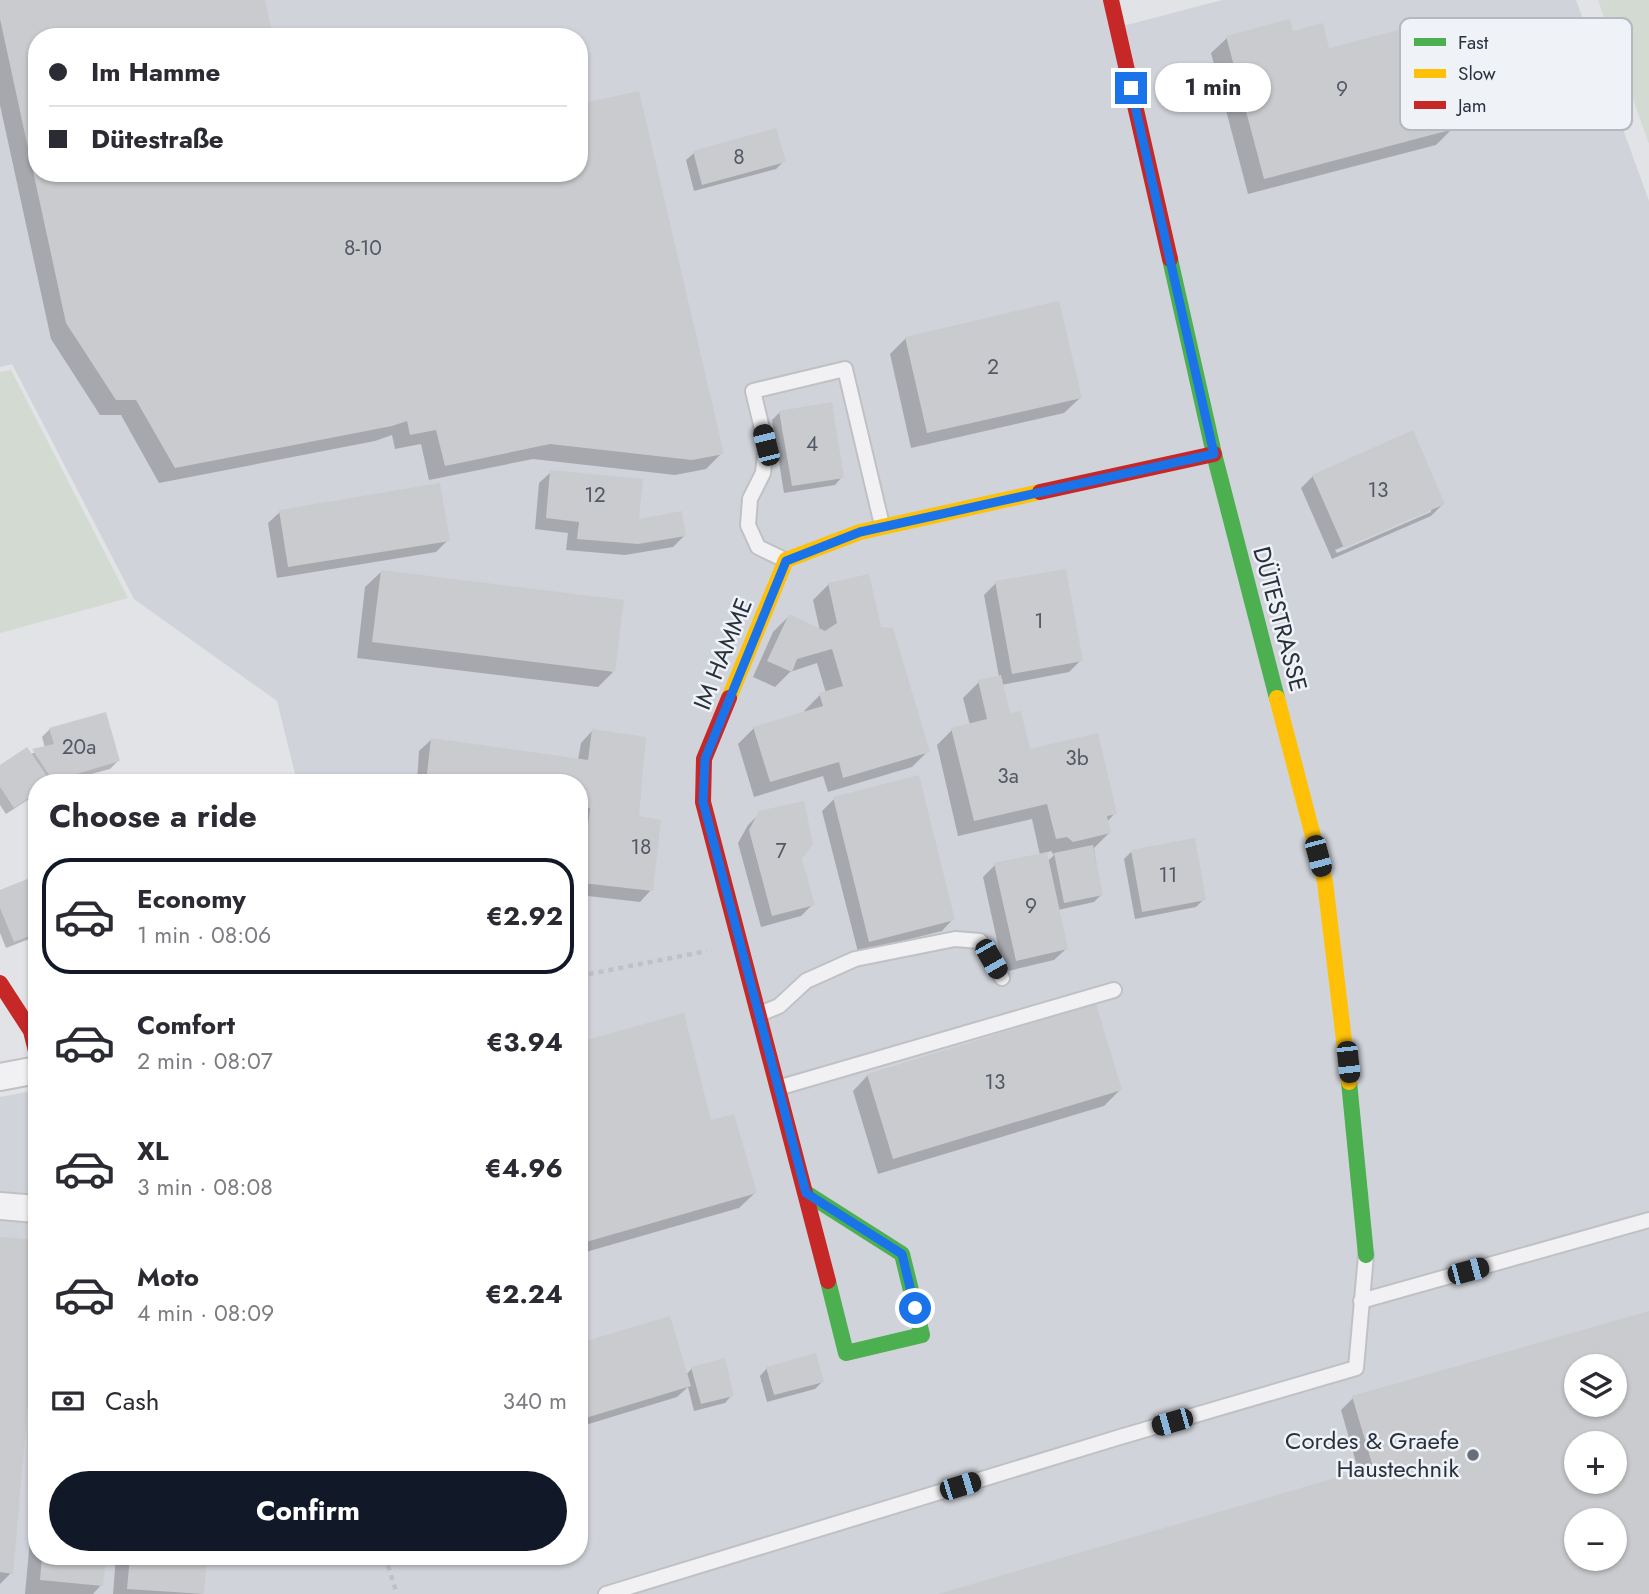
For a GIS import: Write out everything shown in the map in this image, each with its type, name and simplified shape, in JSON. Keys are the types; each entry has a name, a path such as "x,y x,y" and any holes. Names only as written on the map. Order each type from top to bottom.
{"street":[{"name":"DÜTESTRASSE","path":"1111,0 1214,454 1325,882 1344,1027 1367,1255"},
{"path":"786,561 860,532 1214,454"},
{"name":"IM HAMME","path":"786,561 705,759 703,802 846,1353 922,1335 902,1254 806,1193"},
{"path":"0,984 28,1026"},
{"path":"0,1077 28,1072"},
{"path":"0,1206 28,1208"}],"lane":[{"path":"786,561 758,547 748,525 750,499 763,472 766,445 753,391 845,369 883,527"},
{"path":"760,1014 779,1006 806,981 855,959 955,939 980,940 1002,978"},
{"path":"779,1087 1114,990"},
{"path":"1361,1301 1649,1220"},
{"path":"606,1594 1356,1368 1362,1329 1361,1301 1367,1255"}],"path":[{"path":"588,974 742,945"},
{"path":"388,1565 397,1594"}],"shaded area":[{"path":"0,0 1116,0 1123,26 1222,0 1576,0 1583,18 1400,18 1400,130 1623,130 1649,201 1649,1594 0,1594 0,1097 28,1092 28,1565 588,1565 588,774 295,774 277,701 134,599 12,364 0,367"},
{"path":"1598,0 1649,0 1649,144 1632,96 1632,18 1604,18"},
{"path":"11,370 128,598 0,633 0,372"}],"building":[{"path":"0,0 265,0 271,28 28,28 28,148 0,19"},
{"path":"1290,19 1293,31 1323,23 1329,48 1400,30 1400,130 1450,130 1264,179 1226,36"},
{"path":"639,91 724,454 692,460 550,444 445,466 436,430 410,435 407,421 175,468 136,400 116,400 66,323 35,182 588,182 588,102"},
{"path":"776,128 786,162 702,185 693,151"},
{"path":"1059,301 1082,398 927,433 905,337"},
{"path":"832,402 844,478 792,486 779,411"},
{"path":"1413,430 1445,504 1344,548 1312,475"},
{"path":"550,470 643,479 639,519 682,511 686,536 638,544 577,539 579,522 546,518"},
{"path":"440,483 450,541 288,567 279,510"},
{"path":"1066,569 1083,661 1012,674 995,581"},
{"path":"381,570 624,600 615,672 372,642"},
{"path":"869,574 881,627 893,628 930,752 843,778 839,762 770,782 753,727 823,706 819,693 843,686 832,649 797,659 792,672 767,661 789,614 825,631 837,623 828,583"},
{"path":"1001,675 1010,713 1021,711 1030,749 1098,733 1117,814 1107,816 1111,833 1073,842 1067,837 1056,839 1047,804 974,821 951,728 987,719 978,680"},
{"path":"106,712 120,761 76,774 48,774 32,749 54,744 49,728"},
{"path":"592,729 646,737 639,816 661,820 653,891 588,884 588,774 427,774 431,738 588,760"},
{"path":"27,747 46,774 28,774 28,799 14,808 0,787 0,765"},
{"path":"919,775 955,920 869,942 833,797"},
{"path":"804,801 813,844 802,859 815,905 772,916 749,830 759,811"},
{"path":"1195,838 1206,900 1142,912 1131,850"},
{"path":"1093,845 1103,895 1064,903 1054,853"},
{"path":"1047,852 1068,949 1016,961 994,863"},
{"path":"28,879 28,937 14,942 0,908 0,890"},
{"path":"1096,1004 1122,1090 893,1159 867,1074"},
{"path":"684,1013 711,1120 734,1114 757,1193 588,1241 588,1040"},
{"path":"0,1237 28,1239 28,1404 13,1574 0,1572"},
{"name":"Cordes & Graefe Haustechnik","path":"1649,1311 1649,1594 938,1594 1373,1467 1352,1396"},
{"path":"670,1316 691,1386 588,1417 588,1340"},
{"path":"816,1353 824,1382 774,1395 766,1367"},
{"path":"725,1358 734,1396 701,1404 691,1367"},
{"path":"41,1565 105,1565 103,1586 40,1580"},
{"path":"129,1565 206,1565 204,1594 127,1589"}],"traffic: fast":[{"path":"1170,259 1214,454 1277,698"},
{"path":"1349,1082 1366,1255"},
{"path":"806,1193 902,1254 922,1335 846,1353 828,1281"}],"traffic: slow":[{"path":"729,698 786,560 860,532 1040,492"},
{"path":"1277,698 1325,882 1349,1082"}],"traffic: jam":[{"path":"1111,0 1170,259"},
{"path":"1040,492 1214,454"},
{"path":"729,698 704,759 703,802 828,1281"},
{"path":"0,983 28,1026"}],"place":[{"name":"Cordes & Graefe Haustechnik","path":"1473,1455"}],"route":[{"path":"915,1308 902,1254 806,1193 703,802 705,759 786,561 860,532 1214,454 1131,88"}]}
